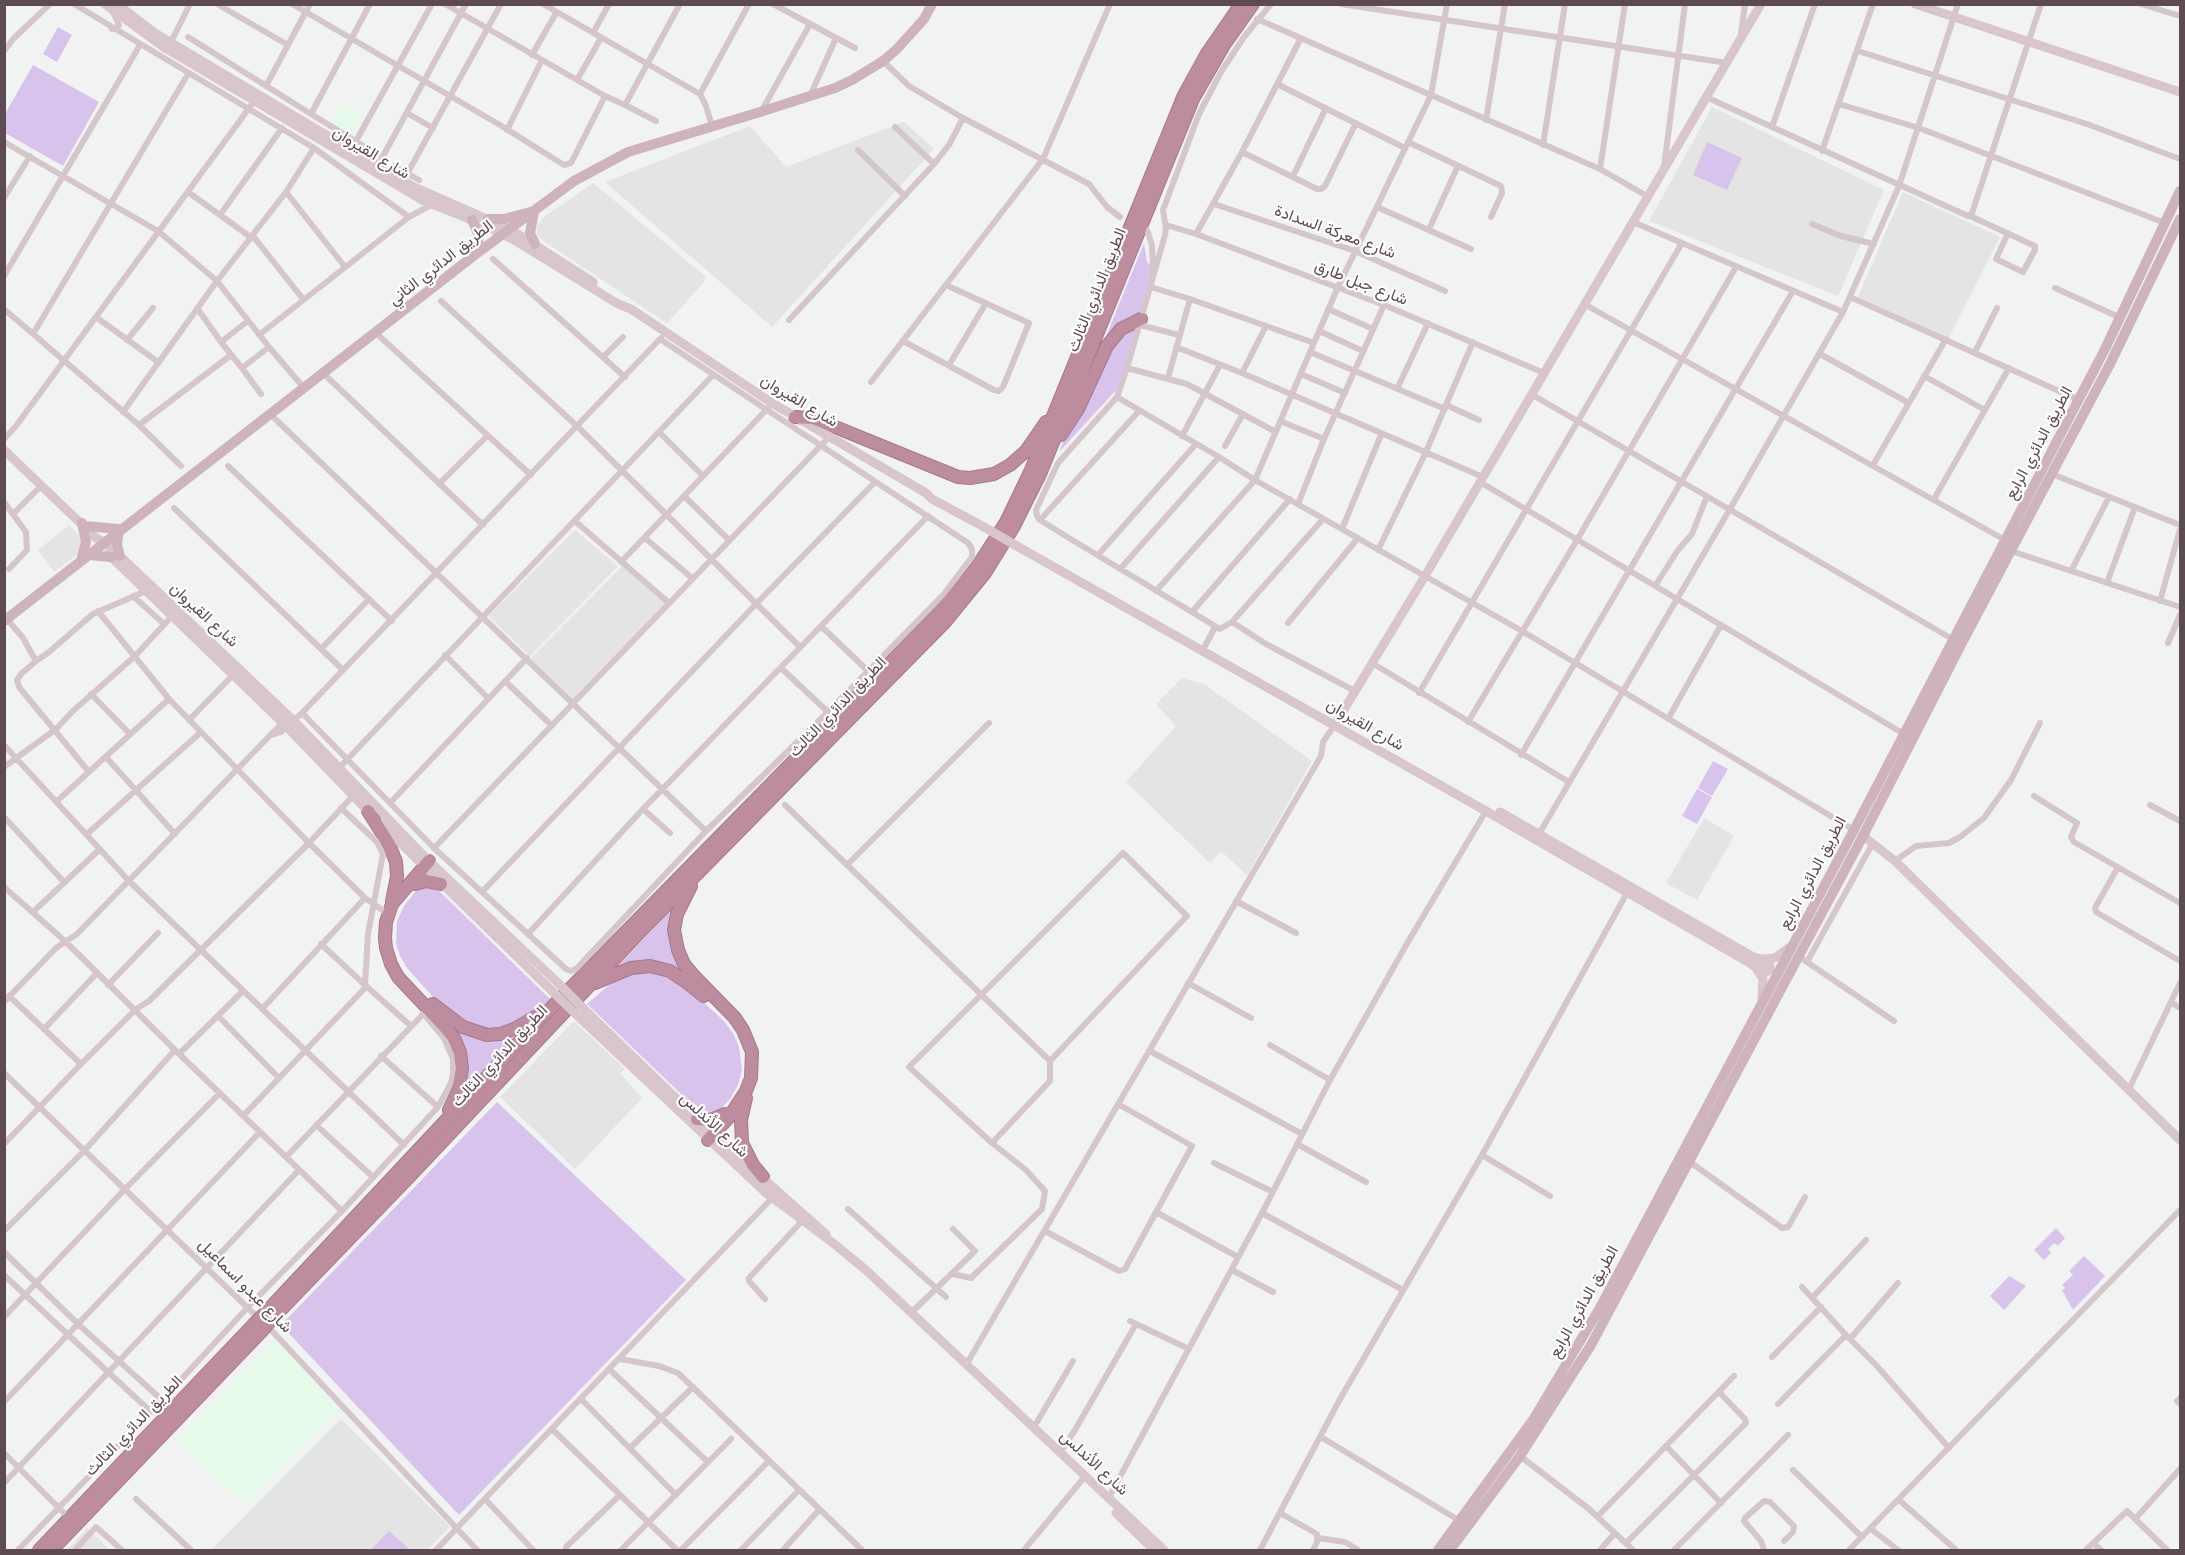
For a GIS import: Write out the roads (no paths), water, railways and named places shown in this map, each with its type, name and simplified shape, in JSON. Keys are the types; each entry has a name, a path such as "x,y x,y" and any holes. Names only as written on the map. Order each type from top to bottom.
{"highway":[{"name":"الطريق الدائري الثالث","path":"272,1313 443,1122 553,1006 953,598 977,567 1006,522 1053,415 1184,95 1197,69 1241,4"},
{"name":"الطريق الدائري الثالث","path":"272,1313 412,1174 700,870 959,605 993,562 1014,526 1052,444 1193,99 1224,45 1253,4"},
{"path":"1052,444 1074,416 1107,346 1121,329 1140,322"},
{"path":"795,417 813,418 958,477 970,478 994,474 1016,461 1053,415"},
{"path":"373,810 396,862 397,876 385,938 391,964 425,1011 454,1038 460,1052 462,1068 457,1093 443,1122"},
{"path":"428,866 400,906 392,923 392,946 396,959 406,975 439,1010 462,1027 487,1035 500,1034 514,1029 553,1006"},
{"path":"390,909 428,866"},
{"path":"700,870 682,900 677,914 674,930 675,943 689,970 744,1030 752,1052 751,1078 741,1120 742,1143 753,1165 763,1177"},
{"path":"415,884 426,881 441,884"},
{"path":"589,986 631,968 650,966 670,971 704,997 734,1029 745,1052 746,1076 738,1095 709,1136"},
{"path":"709,1136 739,1104 751,1078"},
{"path":"697,1119 711,1120 725,1114"},
{"path":"257,1328 272,1313"},
{"name":"الطريق الدائري الثالث","path":"52,1551 257,1328"},
{"name":"الطريق الدائري الثالث","path":"39,1551 257,1328"}],"main road":[{"name":"الطريق الدائري الثاني","path":"6,620 85,558 100,542 324,374 476,254 574,181 608,161 649,145 809,97 852,80 883,61 910,36 924,19 932,4"},
{"path":"1336,723 1482,480 1761,4"},
{"path":"1915,4 2181,92"},
{"name":"شارع القيروان","path":"111,6 171,42 254,102"},
{"name":"شارع القيروان","path":"111,6 165,48 254,102 376,169 429,195 488,219 608,298 631,309"},
{"name":"شارع القيروان","path":"376,169 431,204 507,231 536,244 618,298 663,336 769,406 795,417 926,493 932,499 985,525 1336,723 1539,834 1629,890"},
{"name":"الطريق الدائري الرابع","path":"1438,1551 1561,1384 1791,946 1859,833 2011,551 2026,511 2181,191"},
{"path":"488,219 504,219 534,211 530,233 536,244"},
{"name":"الطريق الدائري الرابع","path":"1450,1551 1520,1456 1690,1162 1802,959 1904,734 2005,540 2052,474 2131,322 2181,219"},
{"path":"472,220 479,236 476,254"},
{"path":"4,450 83,524 146,591 232,675 288,722 353,796 373,810 428,866 441,884 586,1017"},
{"path":"83,524 120,529 115,557"},
{"path":"83,524 86,542 85,558 115,557"},
{"name":"شارع القيروان","path":"1023,547 1205,646 1486,811 1755,962"},
{"name":"شارع القيروان","path":"115,557 288,722 343,763 373,810"},
{"path":"1859,833 1895,861 2181,1140"},
{"path":"428,866 458,888 553,986"},
{"path":"1762,1002 1763,979 1755,962 1778,957 1791,946"},
{"name":"شارع الأندلس","path":"586,1017 697,1119 709,1136 763,1177 775,1195 824,1230 834,1242 912,1312 1001,1400 1005,1408 1154,1551"},
{"name":"شارع الأندلس","path":"586,1017 709,1136 802,1221 834,1242"},
{"name":"شارع الأندلس","path":"1001,1400 1010,1403 1164,1551"}],"street":[{"path":"4,51 14,38 50,4"},
{"path":"74,4 188,74 254,102 282,129 314,148 409,217"},
{"path":"171,42 190,4"},
{"path":"217,4 288,45"},
{"path":"292,4 564,165 568,166 571,163 605,96"},
{"path":"266,86 310,4"},
{"path":"311,114 370,4"},
{"path":"356,141 432,4"},
{"path":"445,4 605,96 656,121"},
{"path":"376,169 466,4"},
{"path":"407,174 501,4"},
{"path":"543,4 700,94 712,126"},
{"path":"593,33 609,4"},
{"path":"625,105 680,4"},
{"path":"700,94 749,4"},
{"path":"773,4 855,48"},
{"path":"871,382 1043,159 1110,4"},
{"path":"1271,4 1257,19 1221,72 1200,114 1163,208 1162,215 1166,232 1117,397 1058,463 1036,510 1040,520 1215,627 1222,629 1232,622 1323,519"},
{"path":"1341,4 1385,8 1444,21 1727,63"},
{"path":"1156,591 1255,480 1354,251 1431,95 1447,4"},
{"path":"1486,120 1505,4"},
{"path":"1543,144 1565,4"},
{"path":"1600,169 1625,4"},
{"path":"1664,169 1685,4"},
{"path":"1740,40 1745,4"},
{"path":"1772,127 1815,4"},
{"path":"1822,151 1873,4"},
{"path":"1539,834 1843,312 1899,186 1958,4"},
{"path":"1970,216 2040,4"},
{"path":"2141,4 2181,16"},
{"path":"111,6 119,25 128,38"},
{"path":"532,55 556,12"},
{"path":"1257,19 1600,169 1647,196"},
{"path":"760,112 810,24"},
{"path":"112,29 119,25"},
{"path":"188,37 375,153"},
{"path":"577,80 601,38"},
{"path":"809,97 836,38"},
{"path":"1196,234 1242,152 1301,38"},
{"path":"4,276 140,45"},
{"path":"1858,51 2087,124 2181,159"},
{"path":"507,130 542,60"},
{"path":"883,61 909,86 963,118 1089,183 1107,207 1120,217"},
{"path":"33,334 188,74"},
{"path":"1277,84 1356,123 1501,186 1502,193 1491,217"},
{"path":"1706,97 1965,217 1970,216 2008,233 2035,247 2024,272 1996,259 2008,233"},
{"path":"4,439 16,426 254,102"},
{"path":"1839,104 1919,128 1991,154 2166,223"},
{"path":"1293,177 1326,108"},
{"path":"406,113 433,128"},
{"path":"789,320 934,164 949,145 963,118"},
{"path":"1242,152 1317,189 1325,186 1356,123"},
{"path":"895,127 934,164"},
{"path":"220,215 282,129"},
{"path":"4,142 158,231 217,281 304,388"},
{"path":"123,412 217,281 286,192 314,148"},
{"path":"858,150 905,196"},
{"path":"4,198 30,156"},
{"path":"394,166 419,180"},
{"path":"1429,229 1458,166"},
{"path":"188,192 253,237 303,299"},
{"path":"286,192 345,267"},
{"path":"259,334 409,217 431,204"},
{"name":"شارع معركة السدادة","path":"1214,204 1354,251 1445,291"},
{"path":"1377,207 1471,249"},
{"path":"1633,222 1843,312"},
{"path":"1812,224 1846,237 1875,244"},
{"name":"شارع جبل طارق","path":"1166,225 1196,234 1384,305 1544,373"},
{"path":"1147,230 1152,245 1153,277"},
{"path":"1419,693 1682,243"},
{"path":"493,259 625,377"},
{"path":"1468,722 1736,267"},
{"path":"903,341 994,390 999,391 1003,387 1029,323 946,285"},
{"path":"1150,287 1191,299 1314,343"},
{"path":"2055,288 2121,318"},
{"path":"1521,754 1793,291"},
{"path":"1850,297 2079,400"},
{"path":"1168,378 1191,299"},
{"path":"441,301 578,426 800,647"},
{"path":"949,365 986,303"},
{"path":"1584,304 1630,332 2005,540"},
{"path":"1298,504 1324,439 1384,305"},
{"path":"127,340 153,308"},
{"path":"197,308 261,394"},
{"path":"1975,352 1997,308"},
{"path":"4,309 139,425 182,466"},
{"path":"1328,309 1373,329"},
{"path":"96,317 158,362"},
{"path":"221,342 248,321"},
{"path":"1140,322 1179,335"},
{"path":"1397,389 1428,323"},
{"path":"1242,373 1266,326"},
{"path":"1319,331 1363,351"},
{"path":"375,333 531,475"},
{"path":"81,1064 44,1029 7,999 56,948 74,937 272,735 302,713 663,336 713,375 769,406 821,446 968,543 972,549 972,557 944,594 706,831 573,971 566,969 434,848 390,802 343,763 302,713"},
{"path":"603,357 623,337"},
{"path":"1873,465 1946,339"},
{"path":"1378,550 1425,454 1473,342"},
{"path":"242,368 269,347"},
{"path":"1176,347 1242,373 1482,480 1577,540 1904,734"},
{"path":"1310,352 1397,389 1479,420"},
{"path":"1820,354 1909,403"},
{"path":"139,425 231,355"},
{"path":"1182,435 1220,365"},
{"path":"1127,368 1168,378 1206,393 1276,432"},
{"path":"1934,499 2010,368"},
{"path":"324,374 483,525"},
{"path":"1300,374 1345,393"},
{"path":"343,763 713,375"},
{"path":"1924,376 1985,410"},
{"path":"1531,394 1954,640"},
{"path":"1117,397 1255,480 1522,630 1859,833"},
{"path":"621,562 769,406"},
{"path":"1040,520 1139,411"},
{"path":"270,414 706,831"},
{"path":"1225,446 1243,414"},
{"path":"1280,421 1324,439"},
{"path":"660,433 703,476"},
{"path":"1342,529 1381,435"},
{"path":"439,484 487,436"},
{"path":"434,848 829,437"},
{"path":"1098,555 1196,444"},
{"path":"1121,568 1219,457"},
{"path":"228,466 392,621"},
{"path":"2052,474 2181,525"},
{"path":"482,892 875,482"},
{"path":"14,513 42,485"},
{"path":"684,496 729,540"},
{"path":"1655,586 1678,550 1692,534 1707,496"},
{"path":"2071,571 2109,497"},
{"path":"1192,612 1290,499"},
{"path":"4,502 26,532 27,550 9,569"},
{"path":"2107,583 2135,507"},
{"path":"174,508 343,670"},
{"path":"528,934 644,808 928,516"},
{"path":"575,521 669,603"},
{"path":"2160,601 2181,529"},
{"path":"645,538 692,578"},
{"path":"1288,623 1358,538"},
{"path":"2011,551 2181,608"},
{"path":"89,772 56,729 19,687 17,680 81,622 98,611 146,591"},
{"path":"133,596 164,624"},
{"path":"322,648 369,600"},
{"path":"98,611 169,699 309,843 365,898 375,905 390,909"},
{"path":"2168,643 2181,615"},
{"path":"4,767 56,729 91,694 135,656 172,616"},
{"path":"6,620 22,638 36,661"},
{"path":"1232,622 1266,644 1355,691"},
{"path":"1668,719 1721,625"},
{"path":"821,626 868,671"},
{"path":"1205,646 1215,627"},
{"path":"445,656 488,698"},
{"path":"390,802 527,658"},
{"path":"1372,663 1569,782"},
{"path":"781,668 828,712"},
{"path":"189,720 232,675"},
{"path":"505,681 551,725"},
{"path":"91,694 130,734"},
{"path":"57,801 169,699"},
{"path":"848,864 989,723"},
{"path":"966,1365 1322,754 1323,742 1336,723"},
{"path":"1895,861 1916,846 1949,843 1984,818 2011,780 2040,723"},
{"path":"87,834 201,732"},
{"path":"4,745 129,881 404,1144"},
{"path":"106,757 175,834"},
{"path":"4,1144 81,1064 135,1011 149,1001 309,843 353,796"},
{"path":"2034,796 2077,823 2071,837 2074,842 2181,903"},
{"path":"785,805 848,864 980,996 1050,1061"},
{"path":"2151,805 2181,821"},
{"path":"243,1116 362,992 365,985 368,934 375,905 382,854 381,847 341,808"},
{"path":"644,808 670,833"},
{"path":"1108,1497 1232,1270 1330,1080 1409,940 1486,811"},
{"path":"4,817 64,882"},
{"path":"1874,843 1802,959 1894,1021"},
{"path":"33,912 100,849"},
{"path":"952,1274 971,1278 1042,1209 1045,1191 1026,1170 992,1143 909,1067 1123,853 1187,916 1050,1061 1050,1081 992,1143"},
{"path":"2118,867 2095,908 2096,912 2181,961"},
{"path":"458,888 467,878"},
{"path":"6,890 66,942 342,1211"},
{"path":"1260,1551 1403,1290 1482,1155 1629,890"},
{"path":"262,1009 365,898"},
{"path":"1236,901 1296,933"},
{"path":"108,985 158,933"},
{"path":"321,944 411,1026"},
{"path":"44,1029 97,974"},
{"path":"1188,983 1251,1018"},
{"path":"2129,1089 2181,983"},
{"path":"4,1231 177,1052 243,991"},
{"path":"2172,1003 2181,1008"},
{"path":"18,1551 438,1107 451,1083 453,1059 444,1038 425,1011 286,1157"},
{"path":"218,1016 279,1078"},
{"path":"1270,1045 1330,1080"},
{"path":"1150,1051 1302,1134"},
{"path":"381,1056 438,1107"},
{"name":"شارع عبدو اسماعيل","path":"4,1073 248,1307 477,1551"},
{"path":"4,1317 220,1093"},
{"path":"1045,1231 1121,1271 1125,1269 1192,1146 1118,1104"},
{"path":"316,1125 373,1177"},
{"path":"4,1402 260,1132"},
{"path":"1297,1144 1366,1182"},
{"path":"1482,1155 1550,1196"},
{"path":"1690,1162 1782,1228 1788,1227 1805,1197"},
{"path":"1214,1163 1273,1192"},
{"path":"4,1483 299,1170"},
{"path":"436,1551 775,1195"},
{"path":"848,1209 946,1297"},
{"path":"1849,1551 2181,1209"},
{"path":"1156,1212 1238,1257"},
{"path":"1262,1213 1403,1290"},
{"path":"765,1299 749,1281 749,1278 802,1221"},
{"path":"912,1312 975,1251 953,1230"},
{"path":"1812,1298 1866,1240"},
{"path":"4,1252 162,1400"},
{"path":"1232,1270 1272,1292"},
{"path":"4,1275 151,1412"},
{"path":"1778,1404 1848,1337 1898,1283"},
{"path":"1802,1287 1876,1365 1949,1448"},
{"path":"1772,1357 1821,1307"},
{"path":"1061,1451 1075,1431 1133,1322 1189,1349"},
{"path":"620,1359 670,1369 678,1373 862,1551"},
{"path":"1034,1427 1073,1361"},
{"path":"609,1369 708,1462"},
{"path":"1598,1516 1734,1376"},
{"path":"630,1448 693,1387"},
{"path":"1626,1543 1746,1423 1745,1419 1719,1392"},
{"path":"2181,1398 2177,1401 2181,1404"},
{"path":"581,1399 676,1495"},
{"path":"552,1429 679,1551 769,1461"},
{"path":"1674,1551 1788,1435"},
{"path":"1321,1437 1461,1521"},
{"path":"621,1551 731,1439"},
{"path":"1666,1446 1721,1503"},
{"path":"4,1453 69,1519"},
{"path":"1520,1456 1598,1516 1633,1551"},
{"path":"2135,1519 2181,1469"},
{"path":"1793,1470 1862,1537"},
{"path":"1024,1551 1082,1480"},
{"path":"741,1551 799,1490"},
{"path":"566,1551 566,1547 620,1495"},
{"path":"136,1499 190,1551"},
{"path":"485,1499 533,1551"},
{"path":"1899,1500 1956,1551"},
{"path":"1764,1551 1761,1540 1744,1521 1744,1518 1764,1501 1770,1502 1794,1526 1793,1532 1784,1541"},
{"path":"783,1551 819,1510"},
{"path":"2086,1551 2127,1511 2167,1551"},
{"path":"1280,1513 1317,1534 1318,1538 1313,1551"},
{"path":"84,1517 122,1551"},
{"path":"75,1551 96,1527"},
{"path":"1871,1529 1898,1551"},
{"path":"1600,1551 1615,1533"},
{"path":"1318,1538 1345,1542 1358,1551"},
{"path":"2093,1543 2101,1551"}]}
